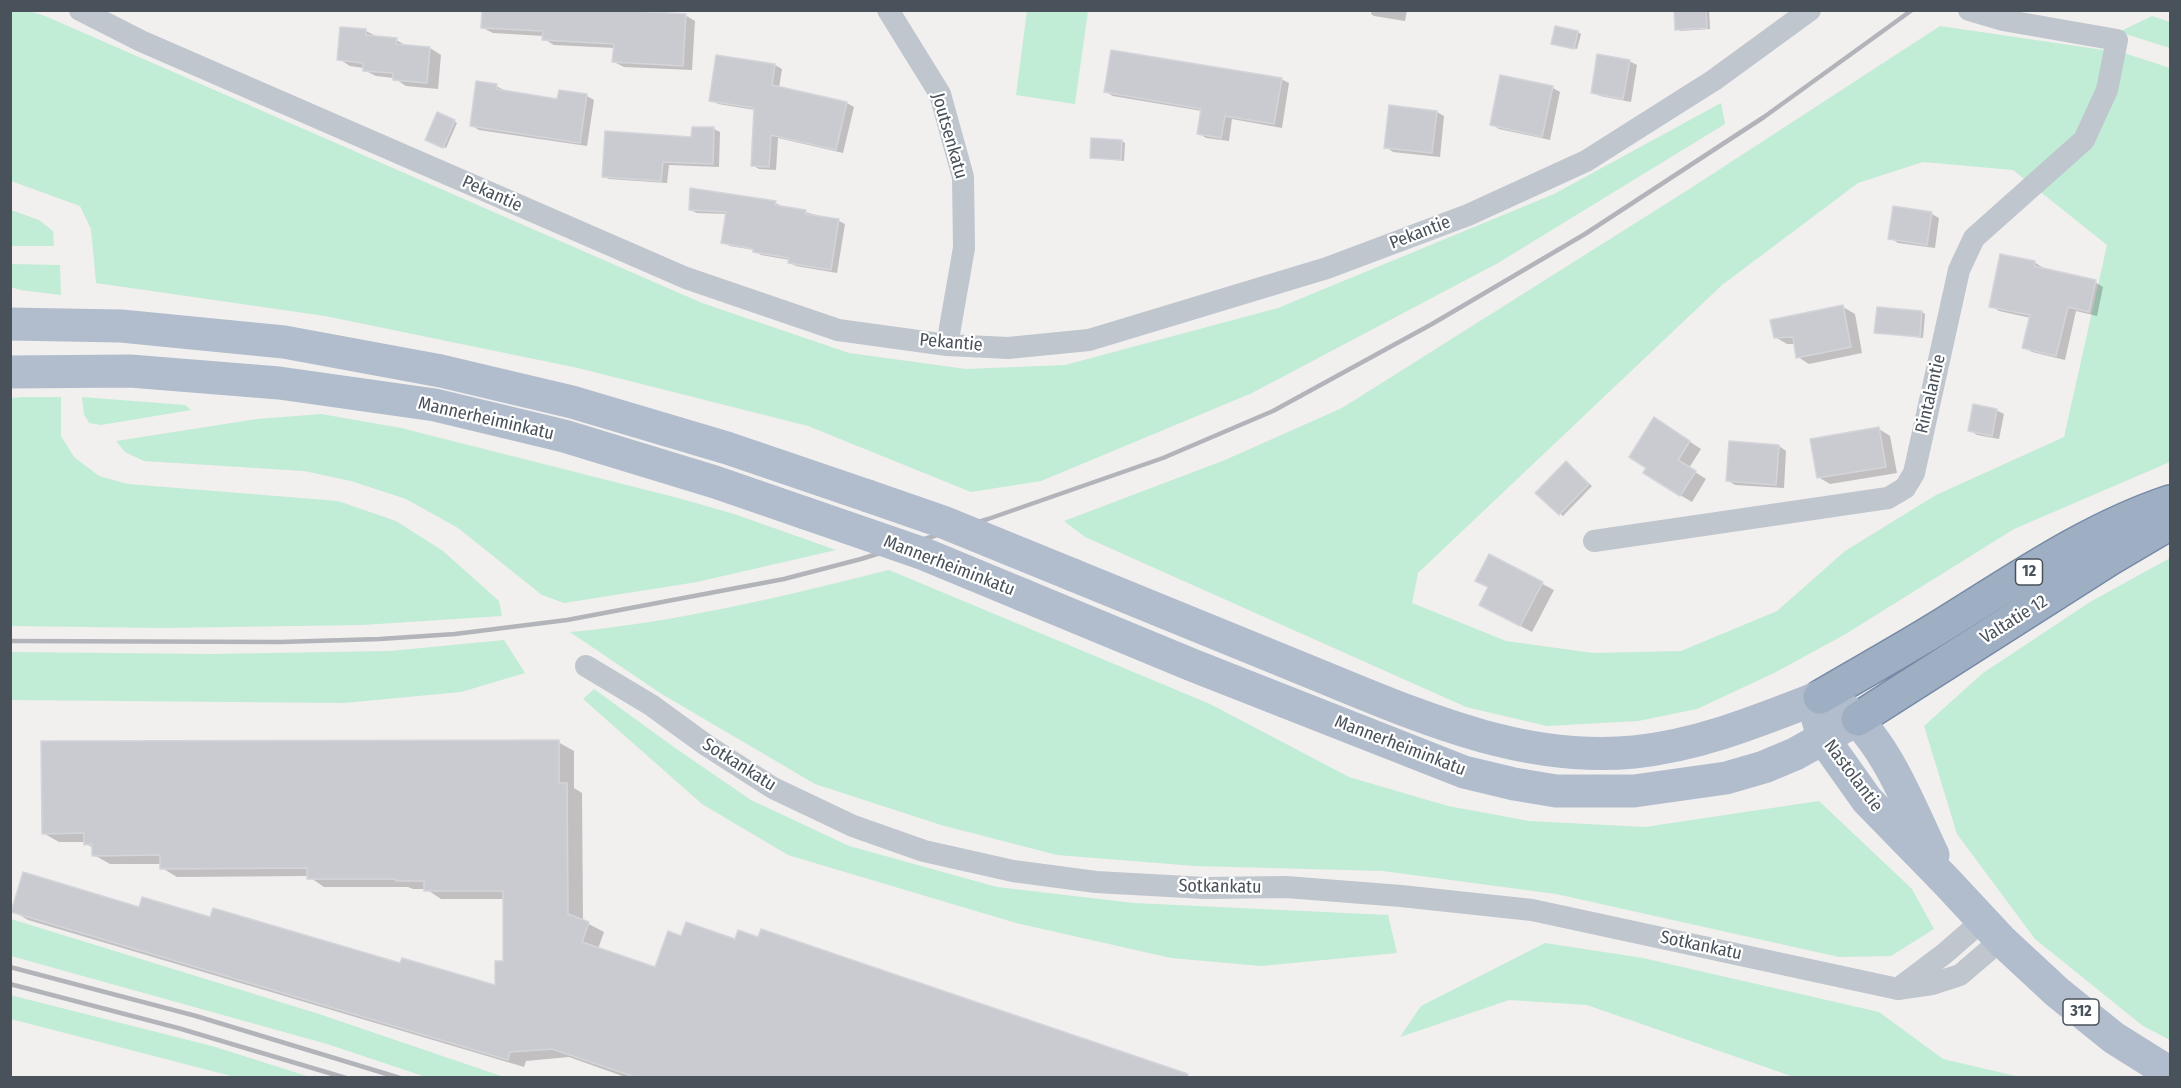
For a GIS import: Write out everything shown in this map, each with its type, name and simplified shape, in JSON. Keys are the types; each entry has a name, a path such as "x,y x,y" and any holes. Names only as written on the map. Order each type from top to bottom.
{"highway":[{"name":"Valtatie 12","path":"1820,697 1935,630 2060,552 2146,510 2170,502"},
{"name":"Valtatie 12","path":"1858,719 2109,559 2170,523"}],"main road":[{"name":"Mannerheiminkatu","path":"10,324 121,326 284,342 441,371 572,402 716,444 943,522 1429,719 1492,740 1538,749 1582,753 1633,752 1686,743 1735,730 1820,697"},
{"name":"Mannerheiminkatu","path":"10,372 130,371 279,383 435,405 564,436 715,482 924,554 1393,745 1464,772 1514,784 1556,790 1634,791 1726,778 1795,754 1858,719"},
{"name":"Nastolantie","path":"1946,881 1871,736 1858,719 1842,707 1820,697 1817,718 1823,738 1867,800 1992,931 2057,992 2114,1038 2170,1073"}],"street":[{"name":"Pekantie","path":"80,10 141,41 686,278 838,330 947,345 1008,348 1089,340 1327,268 1468,215 1586,161 1714,80 1810,10"},
{"name":"Joutsenkatu","path":"888,10 940,94 963,177 964,248 947,345"},
{"name":"Rintalantie","path":"1594,541 1888,498 1905,488 1914,473 1959,270 1974,238 2084,140 2107,90 2116,40 2002,20 1969,10"},
{"name":"Sotkankatu","path":"586,666 651,705 706,745 773,788 853,826 924,851 1014,871 1096,882 1206,888 1286,887 1533,910 1898,988 1944,954 1992,931"}],"green space":[{"path":"10,11 29,11 45,16 702,303 849,353 966,369 1065,365 1278,308 1554,194 1721,103 1725,124 1498,263 1252,393 1041,481 971,492 808,426 578,368 325,316 96,283 91,229 80,206 11,181"},
{"path":"1027,11 1088,11 1075,104 1016,95"},
{"path":"2152,16 2170,22 2170,48 2119,32"},
{"path":"1940,26 2124,53 2170,68 2170,462 2014,529 1844,635 1774,673 1697,709 1638,721 1547,726 1466,707 1085,537 1064,521 1225,460 1342,408 1691,188","holes":["1923,162 2013,170 2107,245 2064,437 1936,495 1845,551 1777,611 1681,651 1593,653 1506,641 1412,603 1418,573 1722,285 1858,183"]},
{"path":"11,210 39,220 53,231 54,246 11,246"},
{"path":"11,264 60,265 61,295 11,287"},
{"path":"61,397 61,436 74,457 99,476 128,484 338,501 396,521 443,551 499,601 502,616 362,625 162,628 11,626 11,398"},
{"path":"82,397 185,405 191,410 101,425 89,423 84,414"},
{"path":"321,414 401,428 678,498 734,514 836,550 697,582 564,603 542,595 458,528 406,499 351,481 304,471 144,461 125,452 116,441 257,419"},
{"path":"2170,558 2170,1040 2143,1026 2035,939 1957,834 1924,726 1983,673 2090,602"},
{"path":"889,570 1210,704 1349,777 1448,806 1529,821 1645,827 1819,801 1912,889 1934,929 1891,956 1839,957 1556,894 1383,871 1195,866 1057,855 941,825 815,784 660,693 570,632 691,615"},
{"path":"504,640 525,673 461,692 344,703 11,700 11,652 211,654 390,651"},
{"path":"594,689 751,800 849,846 997,887 1134,903 1388,915 1397,953 1261,966 1171,958 1016,923 788,855 702,804 583,699"},
{"path":"11,919 319,1014 504,1077 426,1077 327,1044 11,956"},
{"path":"1545,943 1643,958 1879,1012 1943,1059 2020,1077 1794,1077 1587,1005 1509,1000 1400,1037 1421,1006"},
{"path":"10,995 212,1046 310,1077 235,1077 11,1019"}],"building":[{"path":"482,10 615,10 686,14 683,66 612,62 614,44 542,40 543,31 481,28"},
{"path":"1674,10 1706,10 1707,28 1675,30"},
{"path":"1555,26 1578,31 1574,49 1551,44"},
{"path":"340,27 366,29 366,35 397,38 396,44 430,47 427,83 393,80 393,73 363,71 363,63 337,60"},
{"path":"1111,50 1282,78 1274,124 1225,116 1221,138 1197,134 1201,109 1104,92"},
{"path":"1597,54 1630,60 1623,99 1591,93"},
{"path":"716,55 775,64 772,85 847,102 836,150 771,135 769,167 751,166 754,108 709,101"},
{"path":"1500,75 1553,86 1542,137 1490,125"},
{"path":"476,81 497,84 496,89 557,99 559,90 587,94 580,143 470,126"},
{"path":"1389,105 1437,111 1432,153 1384,148"},
{"path":"437,112 455,120 443,148 425,140"},
{"path":"692,127 714,127 713,164 663,162 661,181 602,177 605,131 691,137"},
{"path":"1091,138 1122,140 1121,160 1090,158"},
{"path":"690,188 776,201 775,205 806,210 805,214 839,219 831,270 788,263 789,258 753,252 753,249 721,243 726,212 689,210"},
{"path":"1893,206 1932,212 1927,245 1888,239"},
{"path":"2000,254 2035,261 2034,266 2096,280 2089,312 2068,307 2056,356 2022,348 2030,315 1989,307"},
{"path":"1843,305 1851,347 1796,358 1793,337 1774,338 1770,320"},
{"path":"1877,307 1922,311 1920,337 1874,333"},
{"path":"1973,404 1997,409 1992,436 1968,431"},
{"path":"1654,417 1690,441 1678,460 1696,471 1680,496 1643,473 1646,468 1629,457"},
{"path":"1879,427 1886,467 1817,478 1810,439"},
{"path":"1729,441 1779,445 1776,485 1726,481"},
{"path":"1566,461 1589,484 1559,515 1535,493"},
{"path":"1489,554 1543,582 1520,626 1479,605 1488,587 1475,581"},
{"path":"559,740 559,783 567,783 568,914 589,922 582,942 655,967 668,931 681,936 686,922 735,939 738,930 758,937 761,929 1188,1074 1187,1077 635,1077 552,1049 510,1052 508,1060 11,912 23,872 139,907 142,897 210,917 213,908 400,963 402,958 495,985 495,961 503,961 503,891 424,891 424,881 396,881 396,879 307,879 307,868 160,869 160,855 92,856 92,844 84,845 84,833 42,834 41,741"}],"railway":[{"path":"10,641 280,642 455,634 567,620 784,579 861,559 988,519 1163,458 1273,411 1432,324 1585,234 1764,117 1912,10"},
{"path":"10,967 196,1016 400,1078"},
{"path":"10,984 178,1028 346,1078"}]}
